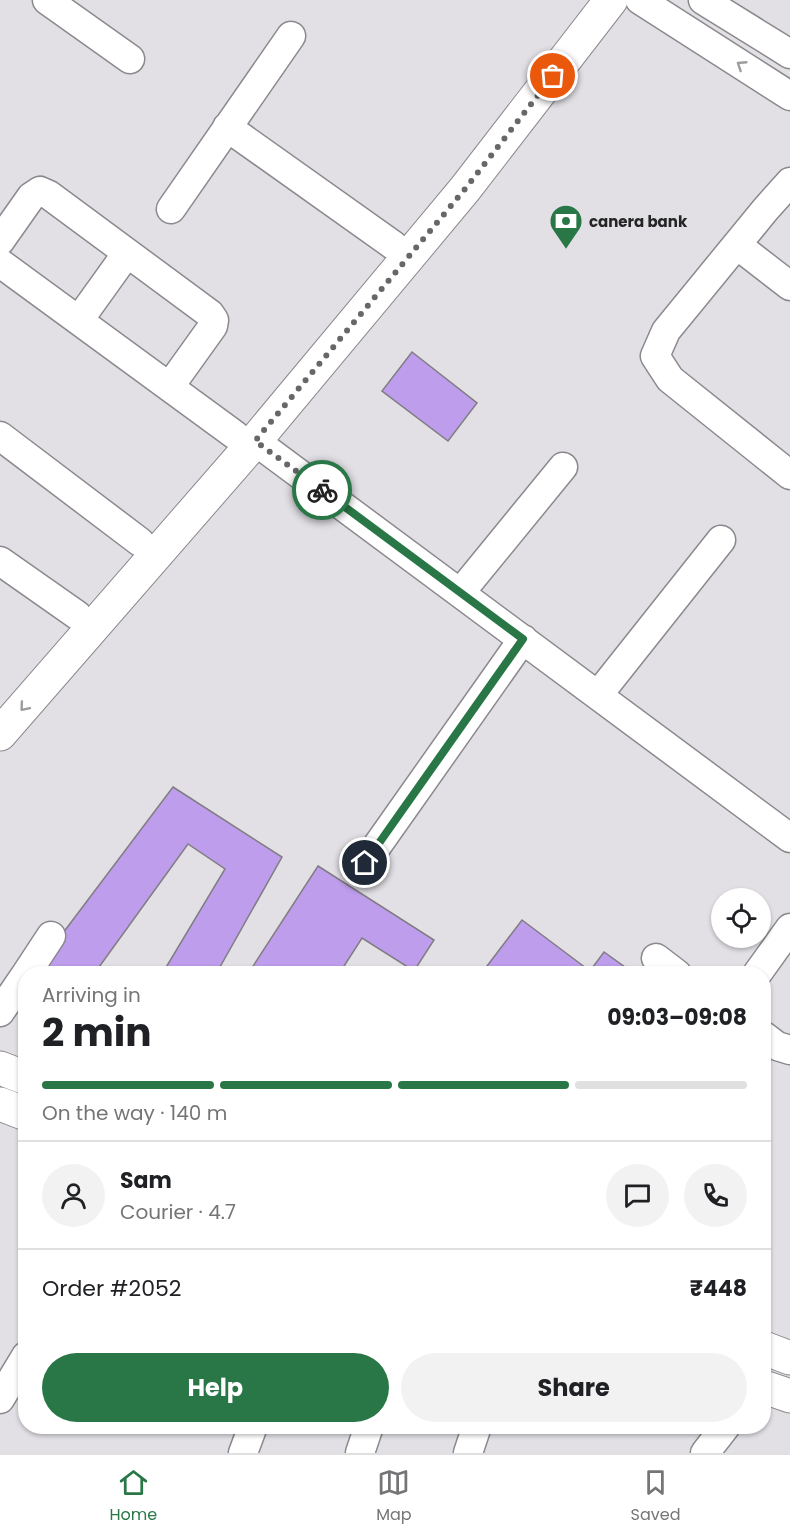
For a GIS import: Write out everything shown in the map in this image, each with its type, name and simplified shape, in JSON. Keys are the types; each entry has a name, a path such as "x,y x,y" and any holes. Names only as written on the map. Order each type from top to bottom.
{"main road":[{"path":"0,702 140,542 245,438 393,245 450,177 584,0"},
{"path":"0,734 245,438 465,189 611,0"},
{"path":"0,1068 18,1075"},
{"path":"0,1104 18,1111"},
{"path":"771,1351 790,1358"},
{"path":"771,1389 790,1396"}],"street":[{"path":"47,0 130,59"},
{"path":"640,0 790,96"},
{"path":"703,0 790,54"},
{"path":"171,209 291,36"},
{"path":"227,127 393,245"},
{"path":"790,182 666,331 655,356 670,379 790,475"},
{"path":"0,241 31,197 40,191 49,195 210,314 214,320 213,326 170,386"},
{"path":"737,245 790,286"},
{"path":"79,320 128,253"},
{"path":"0,263 460,593 790,838"},
{"path":"0,436 140,542"},
{"path":"460,593 563,467"},
{"path":"598,695 721,540"},
{"path":"0,561 76,615"},
{"path":"365,863 523,639"},
{"path":"763,966 790,928"},
{"path":"31,966 51,936"},
{"path":"0,1012 18,986"},
{"path":"771,1041 790,1050"},
{"path":"0,1399 18,1369"},
{"path":"243,1453 250,1434"},
{"path":"360,1453 366,1434"},
{"path":"468,1453 474,1434"},
{"path":"705,1453 720,1434"}],"building":[{"path":"412,352 477,403 448,441 382,391"},
{"path":"173,787 282,857 221,966 167,966 225,869 188,844 100,966 38,966"},
{"path":"318,866 434,940 417,966 406,966 362,938 344,966 253,966"},
{"path":"522,920 583,966 487,966"},
{"path":"604,952 623,966 594,966"}],"way so far":[{"path":"322,490 255,441 465,189 553,76"}],"place":[{"name":"canera bank","path":"566,250"}],"route":[{"path":"322,490 523,639 365,863"}]}
